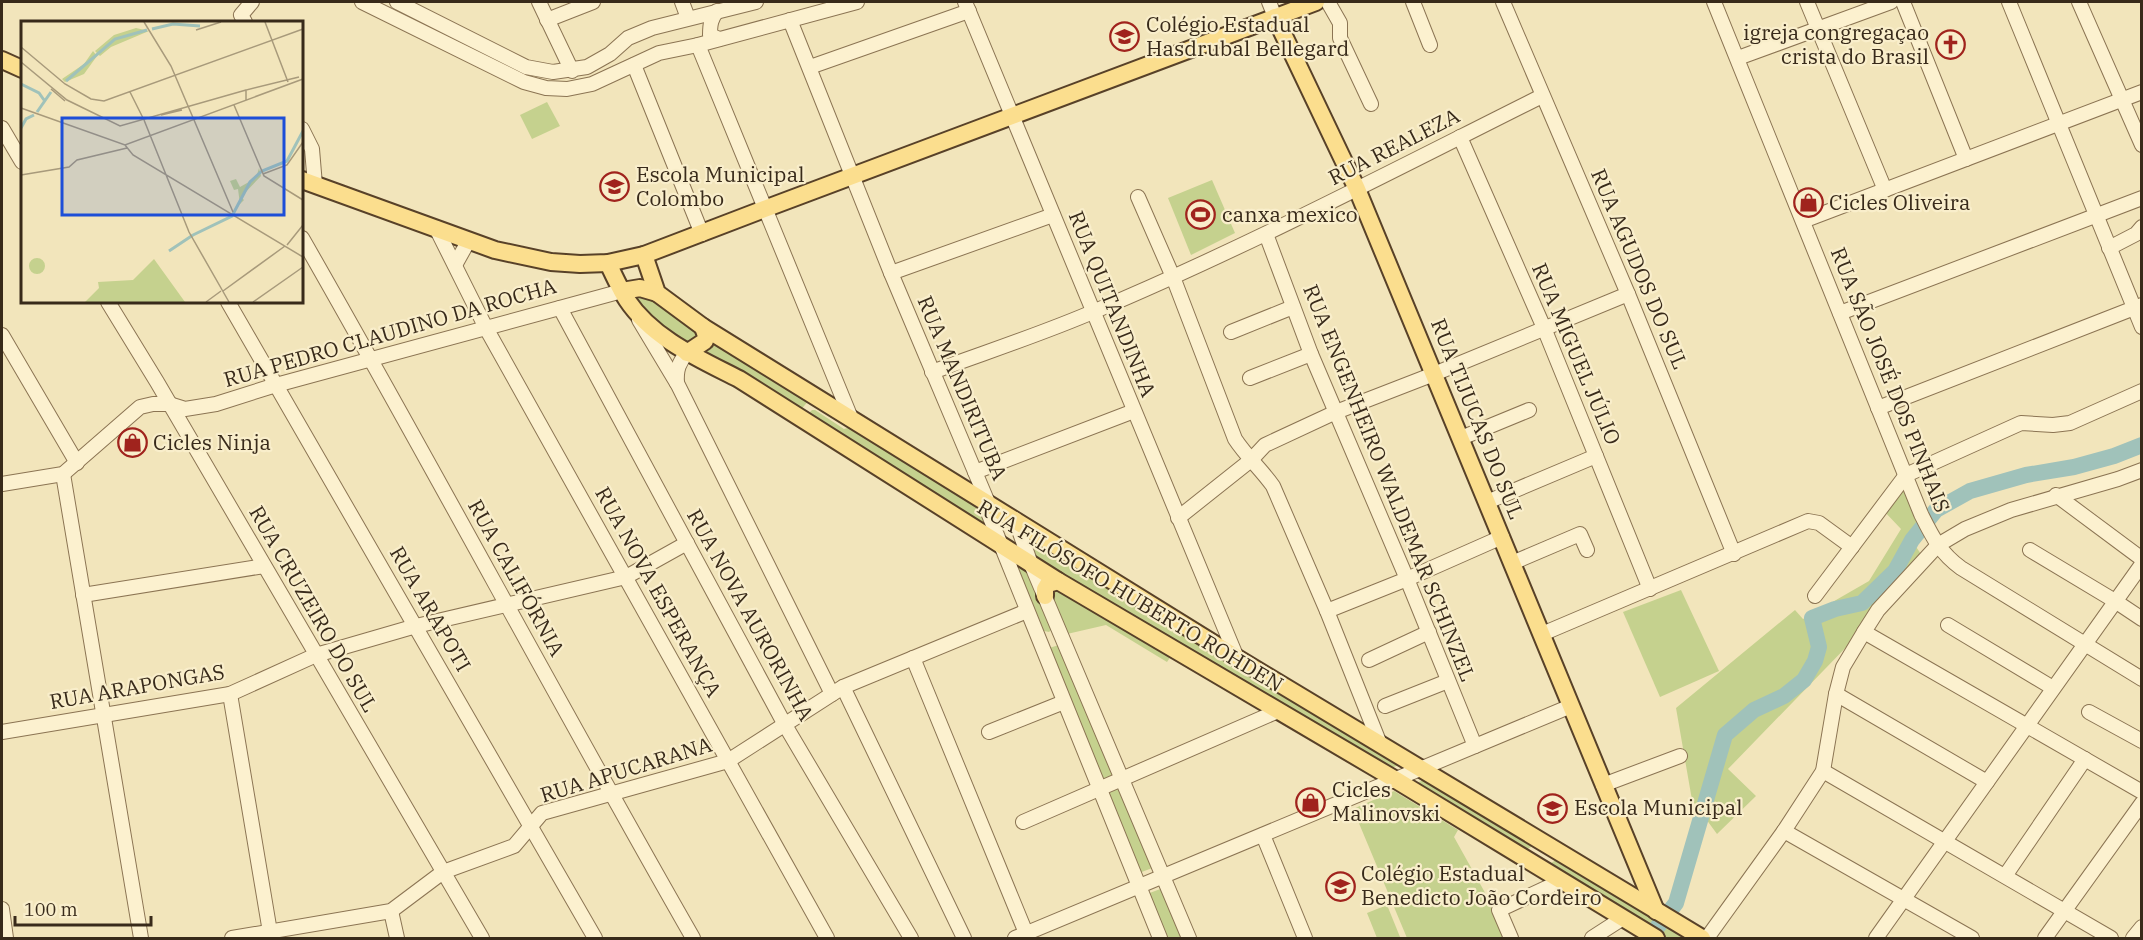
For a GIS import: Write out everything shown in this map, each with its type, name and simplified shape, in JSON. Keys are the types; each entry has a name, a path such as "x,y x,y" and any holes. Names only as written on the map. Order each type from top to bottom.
{"main road":[{"path":"308,182 495,250 542,260 580,264 608,263 644,255 702,234 1012,116 1272,9 1316,2"},
{"name":"RUA TIJUCAS DO SUL","path":"1272,9 1357,189 1633,858 1657,911"},
{"path":"2,60 21,69"},
{"path":"644,255 657,293"},
{"name":"RUA FILÓSOFO HUBERTO ROHDEN","path":"608,263 625,297 653,328 687,353 739,379 1058,581 1396,780 1656,939"},
{"path":"625,297 640,288 657,293"},
{"name":"RUA FILÓSOFO HUBERTO ROHDEN","path":"657,293 703,327 824,402 973,481 989,505 1213,644 1657,911"},
{"path":"687,353 705,341 703,327"},
{"path":"808,423 806,415 809,407 815,402 824,402"},
{"path":"1045,596 1048,584 1058,581"},
{"path":"1521,857 1528,857 1534,853 1537,846 1533,836"},
{"path":"1546,872 1544,865 1546,858 1550,853 1557,851"},
{"path":"1602,878 1611,879 1625,873 1633,858"},
{"path":"1657,911 1705,939"}],"street":[{"path":"243,19 252,2"},
{"path":"362,2 524,82 546,88 567,89 592,84 613,76 659,53 698,45 857,2"},
{"path":"397,2 526,67 553,72 587,67 610,54 628,38 652,28 756,2"},
{"path":"539,2 572,70"},
{"path":"547,20 593,2"},
{"path":"681,2 688,18"},
{"path":"1328,2 1340,23 1340,38 1371,104"},
{"path":"1413,2 1430,45"},
{"name":"RUA AGUDOS DO SUL","path":"1503,2 1628,294 1734,554"},
{"name":"RUA SÃO JOSÉ DOS PINHAIS","path":"1714,2 1921,514 1946,558 2142,679"},
{"path":"1807,2 1885,190"},
{"path":"1738,58 1891,2"},
{"path":"1903,2 1966,159"},
{"path":"2009,2 2109,248 2138,306 2142,327"},
{"path":"2079,2 2142,145"},
{"path":"810,67 967,6"},
{"name":"RUA QUITANDINHA","path":"967,6 1237,658"},
{"path":"717,11 711,20 710,35 719,39"},
{"name":"RUA MANDIRITUBA","path":"790,20 933,372 973,481"},
{"path":"698,45 851,418"},
{"path":"634,64 702,234"},
{"path":"1803,221 2142,92"},
{"name":"RUA REALEZA","path":"933,372 1093,312 1173,277 1266,234 1542,96"},
{"path":"2,128 21,160"},
{"path":"303,131 312,148 308,182"},
{"name":"RUA MIGUEL JÚLIO","path":"1460,137 1544,328 1650,589"},
{"path":"1138,196 1173,277 1235,439 1273,486 1327,611 1380,744"},
{"path":"1840,313 2142,198"},
{"path":"891,273 1053,215"},
{"path":"2109,248 2136,234 2142,227"},
{"name":"RUA NOVA ESPERANÇA","path":"436,228 486,328 827,939"},
{"name":"RUA ENGENHEIRO WALDEMAR SCHINZEL","path":"1266,234 1311,354 1475,746"},
{"name":"RUA CALIFÓRNIA","path":"303,240 693,939"},
{"path":"454,265 469,240"},
{"path":"1178,518 1251,460 1265,445 1336,412 1628,294"},
{"path":"625,297 678,385 838,690 964,939"},
{"name":"RUA PEDRO CLAUDINO DA ROCHA","path":"63,474 140,407 169,404 185,409 216,404 276,385 560,308 625,297"},
{"name":"RUA CRUZEIRO DO SUL","path":"109,303 482,939"},
{"name":"RUA ARAPOTI","path":"229,303 595,939"},
{"path":"1878,408 2138,306"},
{"path":"1231,332 1293,307"},
{"name":"RUA NOVA AURORINHA","path":"560,308 785,724 911,939"},
{"path":"2,335 77,463"},
{"path":"678,385 676,373 687,353"},
{"path":"1250,378 1311,354"},
{"path":"1815,596 1906,476 2021,423 2070,423 2142,391"},
{"path":"824,402 836,399 841,392"},
{"path":"1461,438 1529,410"},
{"path":"973,481 1134,411"},
{"path":"1487,502 1596,456"},
{"path":"1705,939 1784,831 1823,771 1842,668 1878,610 1934,539 2056,495 2141,471"},
{"path":"2,484 63,474 141,939"},
{"path":"1876,939 2142,561 2056,495"},
{"name":"RUA MANDIRITUBA","path":"989,505 989,515 1001,546 1160,939"},
{"path":"1014,519 1189,939"},
{"path":"1542,634 1813,520 1852,548"},
{"path":"1512,563 1580,534 1587,550"},
{"path":"1327,611 1502,537"},
{"name":"RUA ARAPONGAS","path":"2,732 230,694 316,655 416,626 626,577 687,543"},
{"path":"2030,550 2142,619"},
{"path":"83,595 264,566"},
{"name":"RUA APUCARANA","path":"232,939 271,935 392,911 443,872 514,846 542,813 728,761 838,690 1027,611"},
{"path":"1213,644 1222,638 1221,622"},
{"path":"1948,625 2053,688"},
{"path":"1037,635 1043,640 1051,640 1056,636 1058,627"},
{"path":"1369,660 1429,632"},
{"path":"1863,632 2142,792"},
{"path":"913,658 1023,937 1163,876 1571,706"},
{"path":"1385,706 1448,681"},
{"path":"1836,693 1987,782"},
{"path":"230,694 271,935"},
{"path":"989,732 1064,702"},
{"path":"1353,728 1361,725 1365,720 1365,704"},
{"path":"1023,822 1278,711"},
{"path":"2090,712 2142,741"},
{"path":"1603,785 1680,756"},
{"path":"2005,876 2085,759"},
{"path":"1823,771 2111,939"},
{"path":"2045,939 2142,803"},
{"path":"1784,831 1972,939"},
{"path":"1263,835 1305,939"},
{"path":"1511,939 1499,910 1561,881"},
{"path":"2,909 6,939"},
{"path":"392,911 397,939"},
{"path":"1592,939 1623,918"},
{"path":"2133,939 2142,927"}],"green space":[{"path":"547,102 560,126 532,139 520,115"},
{"name":"canxa mexico","path":"1212,180 1235,233 1191,255 1168,198"},
{"path":"640,289 696,328 699,337 691,345 659,323 644,310 632,294"},
{"path":"711,339 809,400 800,411 702,357"},
{"path":"812,410 844,429 851,427 981,510 989,532 810,417 809,413"},
{"path":"1905,484 1922,524 1910,538 1923,557 1887,605 1728,769 1756,796 1717,834 1692,800 1676,708 1795,610 1803,619 1869,581 1901,529 1883,510"},
{"path":"1026,538 1402,764 1388,769 1032,558"},
{"path":"1012,560 1027,569 1052,629 1049,632 1044,631"},
{"path":"1054,586 1171,656 1167,662 1106,625 1067,634 1051,595"},
{"path":"1681,590 1719,671 1660,697 1623,612"},
{"path":"1059,645 1113,775 1103,779 1049,648"},
{"path":"1427,779 1531,847 1526,850 1413,784"},
{"path":"1120,787 1155,867 1139,873 1107,793 1109,790"},
{"path":"1394,791 1458,830 1454,837 1493,907 1505,938 1407,938 1353,809"},
{"path":"1556,860 1694,938 1666,938 1551,869 1551,863"},
{"path":"1163,888 1184,938 1165,938 1147,894"},
{"path":"1387,905 1400,937 1377,938 1367,913"}],"waterway":[{"path":"1649,938 1676,903 1725,735 1754,710 1784,696 1804,680 1815,661 1819,647 1812,618 1835,609 1862,603 1895,571 1912,540 1936,510 1970,491 2026,475 2074,467 2114,456 2142,445"}],"place":[{"name":"Colégio Estadual Hasdrubal Bellegard","path":"1125,37"},
{"name":"igreja congregaçao crista do Brasil","path":"1950,45"},
{"name":"Escola Municipal Colombo","path":"615,187"},
{"name":"Cicles Oliveira","path":"1808,203"},
{"name":"canxa mexico","path":"1201,215"},
{"name":"Cicles Ninja","path":"132,443"},
{"name":"Cicles Malinovski","path":"1311,802"},
{"name":"Escola Municipal","path":"1553,808"},
{"name":"Colégio Estadual Benedicto João Cordeiro","path":"1340,886"}]}
